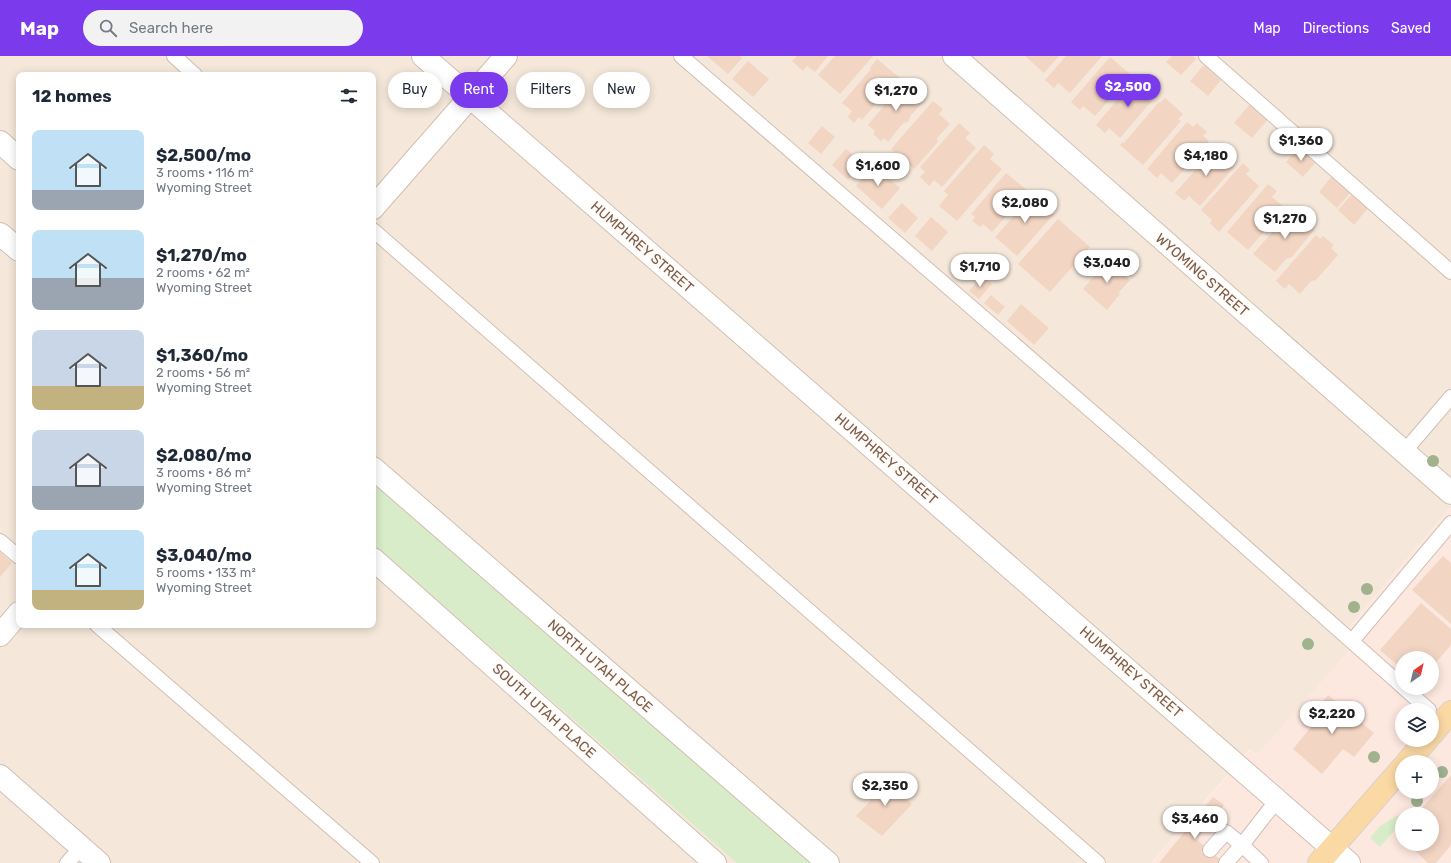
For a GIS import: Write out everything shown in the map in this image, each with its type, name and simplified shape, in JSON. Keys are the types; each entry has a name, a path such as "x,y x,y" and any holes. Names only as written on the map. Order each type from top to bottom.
{"main road":[{"path":"1413,755 1421,747"},
{"path":"1326,855 1395,776"}],"street":[{"name":"HUMPHREY STREET","path":"423,56 450,80"},
{"path":"492,72 506,56"},
{"name":"WYOMING STREET","path":"954,56 1451,493"},
{"path":"376,205 460,108"},
{"name":"HUMPHREY STREET","path":"483,108 1278,800 1326,855 1349,863"},
{"path":"0,142 16,156"},
{"path":"0,234 16,247"},
{"name":"NORTH UTAH PLACE","path":"376,471 828,863"},
{"name":"SOUTH UTAH PLACE","path":"376,562 715,863"},
{"path":"0,635 16,616"},
{"path":"0,776 99,863"}],"lane":[{"path":"174,56 192,72"},
{"path":"680,56 1134,448 1395,680"},
{"path":"1206,56 1451,272"},
{"path":"376,233 1098,863"},
{"path":"1404,452 1451,397"},
{"path":"1352,642 1451,523"},
{"path":"0,541 16,554"},
{"path":"100,628 372,863"},
{"path":"1412,695 1440,720"},
{"path":"1226,863 1278,800"},
{"path":"1210,850 1226,832 1242,845 1255,861"},
{"path":"68,863 82,847"}],"shaded area":[{"path":"0,56 1451,56 1451,507 1343,634 1353,647 1257,755 1250,749 1151,863 0,863"},
{"path":"1451,507 1451,863 1151,863 1251,749 1257,755 1352,647 1343,634"}],"green space":[{"path":"376,481 812,863 737,863 376,547"},
{"path":"1395,817 1395,830 1380,847 1370,838 1380,826"}],"building":[{"path":"707,56 740,56 742,58 728,74"},
{"path":"797,56 828,56 815,72 807,66 803,71 792,61"},
{"path":"835,56 873,56 840,94 818,75"},
{"path":"1025,56 1059,56 1044,73"},
{"path":"1066,56 1102,56 1070,93 1058,83 1054,88 1045,80"},
{"path":"1172,56 1193,56 1196,59 1181,75 1166,62"},
{"path":"1110,57 1131,75 1095,116 1083,106 1080,110 1071,102"},
{"path":"877,59 900,78 885,93 882,100 878,101 862,120 859,117 854,123 848,117 852,111 842,103 871,69 870,68"},
{"path":"748,61 769,79 753,97 732,79"},
{"path":"1204,65 1221,80 1208,96 1190,81"},
{"path":"1137,77 1142,82 1145,79 1155,87 1151,90 1157,95 1120,138 1109,128 1105,133 1096,125"},
{"path":"903,81 925,100 911,115 908,122 903,123 888,142 884,138 881,141 873,134 875,131 868,125"},
{"path":"1165,98 1183,114 1178,119 1181,121 1143,165 1120,145 1123,142 1124,143 1159,102 1160,103"},
{"path":"933,101 943,109 939,114 950,124 937,138 938,142 914,169 891,149"},
{"path":"1250,104 1268,119 1252,138 1234,123"},
{"path":"1187,122 1193,127 1197,123 1207,132 1203,136 1209,141 1172,183 1161,173 1157,178 1147,169"},
{"path":"959,123 970,133 965,138 976,148 942,187 934,180 929,186 920,177 925,172 920,167"},
{"path":"822,126 835,137 821,154 808,143"},
{"path":"984,145 994,154 990,159 1002,169 957,221 939,206 948,195 944,191"},
{"path":"1219,145 1228,153 1224,158 1234,167 1200,206 1189,196 1184,201 1175,193"},
{"path":"1299,147 1316,162 1303,177 1286,162"},
{"path":"846,149 863,163 848,180 832,165"},
{"path":"1243,163 1250,170 1246,174 1259,186 1219,232 1210,223 1212,220 1201,210"},
{"path":"874,166 900,188 882,209 856,186"},
{"path":"1006,173 1028,191 992,232 983,224 980,227 972,221 975,217 971,214"},
{"path":"1333,175 1352,191 1337,208 1319,192"},
{"path":"1268,184 1277,191 1272,197 1285,208 1248,250 1227,232"},
{"path":"1036,191 1045,199 1041,203 1054,214 1017,256 995,237"},
{"path":"1352,194 1368,208 1354,225 1338,210"},
{"path":"902,203 918,218 905,233 888,218"},
{"path":"1303,207 1311,214 1305,222 1314,230 1292,257 1286,259 1275,272 1253,254 1291,211 1296,215"},
{"path":"931,217 948,232 932,251 915,236"},
{"path":"1058,219 1090,247 1050,292 1018,264"},
{"path":"1316,235 1320,239 1323,236 1334,245 1331,248 1338,255 1316,280 1311,281 1300,294 1289,284 1285,289 1276,281"},
{"path":"1113,257 1121,264 1117,269 1130,280 1118,293 1120,294 1107,310 1083,289 1108,260 1109,261"},
{"path":"982,276 992,284 979,299 969,291"},
{"path":"991,295 1005,307 998,315 984,303"},
{"path":"1021,304 1049,328 1034,345 1007,321"},
{"path":"0,552 12,563 0,577"},
{"path":"1443,556 1451,563 1451,624 1412,590"},
{"path":"1421,603 1451,629 1451,645 1439,659 1439,651 1395,651 1395,663 1380,650"},
{"path":"1328,695 1374,733 1354,757 1343,749 1322,774 1293,749 1316,721 1310,717"},
{"path":"1451,775 1451,845 1436,863 1428,863 1415,851 1439,851 1439,807 1423,807 1430,799 1439,799 1439,789"},
{"path":"884,780 891,786 896,780 911,792 906,798 912,804 882,836 856,816 871,800 868,798"},
{"path":"1213,797 1224,805 1196,839 1224,863 1159,863"}]}
